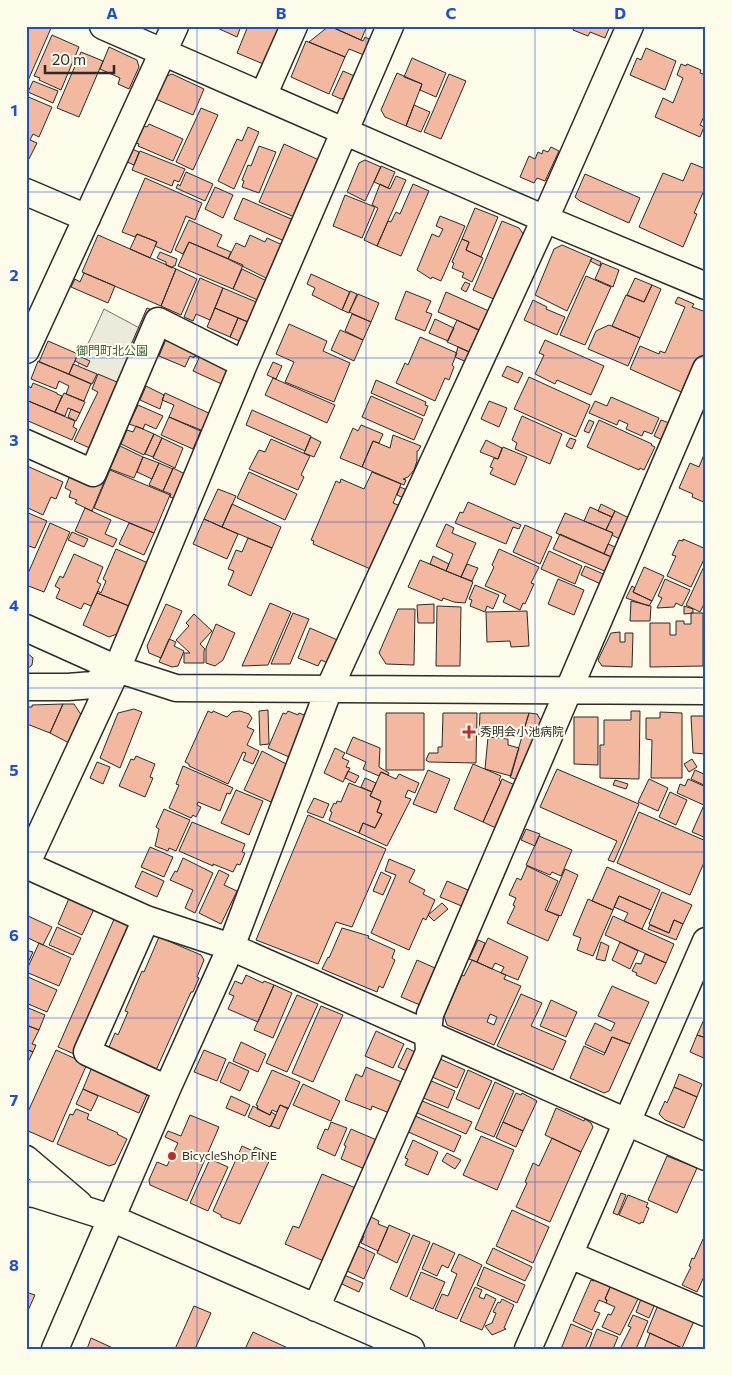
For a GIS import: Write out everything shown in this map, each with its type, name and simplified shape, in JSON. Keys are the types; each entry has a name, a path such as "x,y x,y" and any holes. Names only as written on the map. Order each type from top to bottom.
{"street":[{"path":"103,26 706,286"},
{"path":"26,350 175,26"},
{"path":"264,96 294,26"},
{"path":"390,26 244,364 117,669 26,865 146,920 231,947 706,1156"},
{"path":"55,1349 167,1089 231,947 329,689 545,218 630,26"},
{"path":"26,192 87,218"},
{"path":"26,444 94,473 158,322 244,364"},
{"path":"316,1308 429,1052 430,1014 706,370"},
{"path":"26,628 117,669 176,688 706,691"},
{"path":"26,687 68,687 93,684 117,669"},
{"path":"146,920 87,1052 167,1089"},
{"path":"528,1349 626,1122 703,953"},
{"path":"26,1159 85,1209"},
{"path":"26,1193 111,1218 411,1349"},
{"path":"570,1255 706,1313"}],"green space":[{"name":"御門町北公園","path":"104,309 147,332 117,399 76,370"}],"building":[{"path":"26,26 52,26 26,85"},
{"path":"213,26 241,26 237,37"},
{"path":"248,26 292,26 273,68 237,53"},
{"path":"329,26 363,41 365,37 375,42 369,57 349,49 345,57 309,42"},
{"path":"330,26 367,26 361,40"},
{"path":"575,26 610,26 605,38 590,32 588,36 573,30"},
{"path":"52,35 79,47 61,90 34,76"},
{"path":"306,41 345,57 329,94 291,77"},
{"path":"109,47 137,60 139,67 129,89 118,84 120,78 100,69"},
{"path":"646,48 676,61 665,90 630,75 637,58 641,60"},
{"path":"81,52 103,61 79,117 57,108"},
{"path":"412,58 446,73 436,97 420,90 422,84 404,77"},
{"path":"681,64 686,66 687,64 701,70 700,73 706,75 706,112 700,125 704,127 700,137 655,117 663,98 673,103 683,78 677,75"},
{"path":"343,71 359,78 351,96 341,99 332,95"},
{"path":"397,73 422,84 406,126 385,117 381,110"},
{"path":"172,74 204,89 193,115 153,98 162,78"},
{"path":"449,74 466,81 441,139 424,132"},
{"path":"33,81 58,91 53,103 28,92"},
{"path":"26,96 52,107 39,137 33,134 30,140 37,143 29,159 26,158"},
{"path":"414,105 430,112 421,132 406,126"},
{"path":"201,108 218,115 193,170 176,162"},
{"path":"149,124 183,139 173,161 138,146 139,144 136,143 144,126 147,127"},
{"path":"248,127 259,132 234,189 218,181 237,139 242,141"},
{"path":"284,144 319,160 299,219 259,202"},
{"path":"259,146 276,152 259,193 242,187 244,181 242,180 248,165 251,166"},
{"path":"551,147 559,151 545,181 537,178 534,183 520,177 529,156 535,159 538,152 542,154 543,150 548,152"},
{"path":"130,148 139,152 134,165 125,161"},
{"path":"140,151 185,169 179,182 174,180 172,186 132,170"},
{"path":"365,160 381,167 365,201 347,192 359,163"},
{"path":"691,163 706,169 706,186 694,213 697,214 683,247 639,227 663,173 683,181"},
{"path":"381,166 395,172 388,188 374,182"},
{"path":"186,172 213,184 205,201 176,188 178,184 180,186"},
{"path":"585,174 640,198 629,223 575,197"},
{"path":"396,176 406,180 377,246 364,240 378,208 372,205 380,184 390,189"},
{"path":"145,178 202,203 195,220 186,216 171,253 155,246 157,242 137,234 135,237 122,232"},
{"path":"413,184 429,191 401,256 377,246 388,221 391,222 396,212 400,214"},
{"path":"215,187 233,195 223,218 205,209"},
{"path":"345,195 375,207 362,238 333,226"},
{"path":"243,198 298,222 289,243 234,219"},
{"path":"475,208 498,217 481,257 466,250 469,242 462,239"},
{"path":"440,216 465,226 441,281 432,277 431,279 417,270 432,234 439,237 443,229 436,226"},
{"path":"189,220 222,235 217,246 231,252 228,259 189,242 183,254 175,250"},
{"path":"502,221 519,228 524,235 496,300 473,290"},
{"path":"137,234 157,242 150,258 130,249"},
{"path":"98,235 176,269 161,306 82,272"},
{"path":"250,235 265,242 267,238 287,247 270,280 228,259 236,243 245,247"},
{"path":"462,239 469,242 466,250 483,258 472,282 462,277 464,273 452,268 454,263 452,262"},
{"path":"189,242 243,265 233,289 178,266"},
{"path":"562,245 592,258 567,311 535,295 554,249"},
{"path":"160,252 177,259 175,266 172,268 166,265 166,262 157,258"},
{"path":"592,258 601,262 600,266 590,261"},
{"path":"602,263 619,270 613,287 595,279"},
{"path":"176,269 197,279 181,315 161,306"},
{"path":"242,269 271,283 262,302 233,289"},
{"path":"84,273 115,286 108,303 71,287 75,279 80,282"},
{"path":"311,274 350,292 342,310 312,295 315,288 307,284"},
{"path":"586,276 611,287 585,345 560,335"},
{"path":"200,278 223,288 210,320 196,314 193,321 184,317"},
{"path":"635,278 652,285 644,302 627,295"},
{"path":"465,282 470,284 466,292 461,289"},
{"path":"652,285 661,289 640,338 612,326 626,295 644,302"},
{"path":"223,288 261,304 253,324 215,308"},
{"path":"350,291 357,294 349,313 342,310"},
{"path":"406,291 431,301 426,312 432,314 425,331 395,319"},
{"path":"446,292 491,312 482,331 438,312"},
{"path":"358,294 379,303 371,322 349,312"},
{"path":"678,297 694,304 692,307 706,312 706,355 688,395 630,369 640,346 659,354 660,351 665,353 685,307 675,303"},
{"path":"533,300 547,307 546,309 565,317 557,335 524,320"},
{"path":"147,308 157,312 140,352 130,347"},
{"path":"215,308 238,318 230,337 207,327"},
{"path":"352,314 371,322 363,340 345,331"},
{"path":"238,318 253,324 244,343 230,337"},
{"path":"435,319 454,328 448,341 429,333"},
{"path":"457,320 480,331 470,352 447,342"},
{"path":"289,324 327,341 323,351 350,363 334,402 285,382 294,362 276,354"},
{"path":"609,325 640,338 628,366 588,349 596,331"},
{"path":"340,330 363,340 354,361 331,350"},
{"path":"169,332 237,361 226,386 193,371 199,358 190,356 185,367 159,356"},
{"path":"420,337 457,353 449,380 445,378 435,401 396,383 405,363 408,365"},
{"path":"545,340 604,366 591,395 557,380 555,384 535,374 544,355 539,353"},
{"path":"48,341 78,354 69,374 39,362"},
{"path":"458,347 473,354 469,363 455,357"},
{"path":"77,355 90,361 87,367 75,361"},
{"path":"38,361 91,384 84,401 66,394 69,386 59,381 56,389 31,379"},
{"path":"273,362 282,366 276,379 267,375"},
{"path":"73,364 97,374 92,384 69,374"},
{"path":"507,366 523,373 518,383 502,376"},
{"path":"98,374 124,385 94,450 74,441 98,392 92,389"},
{"path":"529,377 590,405 576,437 514,409"},
{"path":"273,378 335,405 327,423 265,395"},
{"path":"376,380 426,402 425,405 428,406 424,416 371,393"},
{"path":"33,383 62,396 55,412 26,400 26,389 28,386 31,388"},
{"path":"146,386 164,395 160,409 140,400"},
{"path":"64,393 85,402 80,413 68,408 65,416 55,412"},
{"path":"165,393 213,415 205,433 169,417 174,405 162,400"},
{"path":"371,396 423,419 414,440 362,417"},
{"path":"611,397 659,418 652,434 644,431 642,436 626,429 628,424 619,420 617,425 589,413 595,401 607,406"},
{"path":"26,400 75,421 73,427 77,429 72,440 26,420"},
{"path":"489,401 507,408 499,427 481,419"},
{"path":"138,405 163,416 156,429 145,424 143,429 129,424"},
{"path":"71,409 80,413 76,421 68,417"},
{"path":"252,410 311,436 305,451 246,425"},
{"path":"522,416 562,434 550,464 515,449 517,443 512,440"},
{"path":"169,417 201,430 193,449 161,435"},
{"path":"589,420 594,422 589,433 584,431"},
{"path":"599,420 655,447 644,470 640,468 639,470 587,447"},
{"path":"661,420 675,425 667,442 654,436"},
{"path":"361,425 383,434 379,443 373,441 362,467 340,458 353,428 358,431"},
{"path":"136,426 154,434 144,455 121,444 127,430 133,432"},
{"path":"154,434 162,438 153,457 145,454"},
{"path":"393,435 421,446 417,451 417,461 414,470 408,477 403,479 406,480 404,485 362,467 373,441 390,448"},
{"path":"311,437 321,442 314,457 304,453"},
{"path":"162,438 183,448 175,468 153,458"},
{"path":"570,438 576,440 572,449 566,446"},
{"path":"271,439 310,456 301,475 304,477 298,490 249,469 259,450 265,452"},
{"path":"486,440 502,448 498,459 480,452"},
{"path":"120,446 143,457 134,478 110,469"},
{"path":"503,447 527,457 515,485 490,474 493,468 490,467 494,458 498,459"},
{"path":"705,452 706,503 692,497 693,494 679,488 690,463 699,467"},
{"path":"143,457 159,463 152,479 137,472"},
{"path":"75,462 107,475 92,511 75,503 77,500 69,497 71,491 65,488"},
{"path":"159,463 173,469 163,491 149,485"},
{"path":"27,466 63,482 56,499 51,497 43,515 26,507"},
{"path":"173,468 187,475 176,499 170,497 171,494 163,491"},
{"path":"110,470 170,495 154,533 94,508"},
{"path":"249,472 297,494 285,520 237,498"},
{"path":"372,472 401,484 393,503 403,507 375,571 313,544 314,541 311,540 336,481 340,483 341,479 364,489"},
{"path":"400,487 412,492 408,500 397,495"},
{"path":"218,489 236,496 222,527 204,519"},
{"path":"468,502 521,525 519,529 513,527 506,544 455,523 460,512 463,513"},
{"path":"232,504 281,527 272,548 222,527"},
{"path":"601,504 615,511 612,517 598,511"},
{"path":"590,507 612,517 606,530 584,521"},
{"path":"85,508 111,520 105,534 117,539 113,547 75,531"},
{"path":"615,511 633,520 623,541 606,530"},
{"path":"26,512 47,521 35,548 26,545"},
{"path":"565,513 613,533 604,554 556,533"},
{"path":"204,519 238,534 227,559 193,544"},
{"path":"50,523 70,532 44,592 26,585 26,578"},
{"path":"129,523 154,533 144,555 119,544"},
{"path":"446,524 454,528 452,533 476,543 461,577 446,571 453,554 436,546"},
{"path":"525,525 552,537 540,564 513,552"},
{"path":"72,532 88,539 84,547 68,540"},
{"path":"560,534 614,558 609,573 553,549"},
{"path":"248,538 272,548 251,596 228,585 234,571 228,569 236,550 242,552"},
{"path":"683,539 706,549 706,555 691,587 667,576 676,556 672,555 679,540 683,541"},
{"path":"608,544 620,549 616,559 604,554"},
{"path":"116,549 148,563 129,606 97,593 98,591 101,593 106,581 103,579"},
{"path":"499,549 539,567 531,583 534,584 525,604 523,603 520,610 503,602 506,595 485,586 494,567 492,565"},
{"path":"549,551 582,566 575,584 541,569"},
{"path":"74,554 103,567 97,582 101,584 91,606 84,603 81,609 56,598 60,589 55,586 60,576 63,578"},
{"path":"433,556 449,564 446,571 430,564"},
{"path":"420,560 473,582 465,603 443,598 442,601 408,587"},
{"path":"706,562 706,600 700,612 686,605"},
{"path":"467,564 478,568 472,581 461,577"},
{"path":"585,566 608,576 603,585 581,575"},
{"path":"644,567 664,576 652,601 633,592"},
{"path":"558,579 584,590 574,615 548,604"},
{"path":"665,579 690,590 682,606 676,603 674,607 657,608 662,598 658,596"},
{"path":"475,585 499,595 493,609 487,606 485,612 470,606 472,600 469,599"},
{"path":"632,586 635,588 633,592 652,601 649,606 626,598"},
{"path":"97,593 129,606 117,634 109,637 83,625"},
{"path":"631,601 651,606 650,621 630,621"},
{"path":"270,603 291,612 268,665 242,666"},
{"path":"166,604 182,611 161,658 149,653 147,646"},
{"path":"434,604 434,623 418,623 417,605"},
{"path":"437,606 461,607 460,666 436,666"},
{"path":"684,606 693,609 693,613 684,614"},
{"path":"398,609 415,609 414,665 386,664 379,653"},
{"path":"527,611 529,646 511,647 510,641 487,642 486,612"},
{"path":"293,613 309,619 290,664 271,664"},
{"path":"691,613 703,613 703,666 650,667 650,623 670,623 670,635 676,635 676,621 684,621 684,624 691,624"},
{"path":"194,614 212,631 200,644 205,649 204,663 184,663 184,653 190,653 176,640 189,626 186,623"},
{"path":"216,624 235,633 223,660 215,666 206,663 206,648"},
{"path":"310,628 342,642 332,665 321,660 318,666 298,658"},
{"path":"620,632 620,642 625,642 625,633 633,633 632,667 602,666 598,660 611,633"},
{"path":"169,639 176,642 174,646 184,651 178,666 172,667 159,662"},
{"path":"26,652 33,658 32,665 26,670"},
{"path":"63,704 74,704 82,716 69,743 50,733"},
{"path":"63,704 50,733 27,724 27,707 32,707 32,705"},
{"path":"134,709 142,712 120,768 100,758 118,713"},
{"path":"268,710 269,744 260,745 259,711"},
{"path":"208,711 212,713 213,711 227,717 232,712 240,711 249,714 252,718 247,727 254,730 247,745 259,751 253,764 243,760 246,753 243,752 228,784 189,766 185,762"},
{"path":"288,711 312,718 294,759 268,748 283,713 286,714"},
{"path":"631,711 640,711 639,779 600,778 600,745 604,745 604,720 631,720"},
{"path":"660,712 682,713 682,778 651,778 652,740 646,739 646,718 660,718"},
{"path":"386,713 424,713 424,770 386,770"},
{"path":"443,713 477,713 476,763 429,762 426,760 429,753 438,753 438,747 442,747"},
{"path":"480,713 529,713 522,736 479,735"},
{"path":"529,713 537,714 543,724 519,781 510,777"},
{"path":"691,716 706,716 706,754 693,753"},
{"path":"574,717 598,717 598,765 574,764"},
{"path":"353,737 380,748 379,767 389,773 388,775 381,772 379,776 363,769 366,762 346,753"},
{"path":"488,737 508,739 508,745 519,748 511,776 485,769"},
{"path":"335,748 345,753 342,758 349,761 346,767 350,768 343,782 324,773"},
{"path":"262,751 288,765 271,802 244,790"},
{"path":"136,756 155,764 150,777 153,778 145,797 119,786 131,759 134,760"},
{"path":"692,759 697,767 689,772 684,764"},
{"path":"97,762 110,767 103,784 90,778"},
{"path":"473,764 501,776 499,780 501,782 483,822 454,809"},
{"path":"183,766 233,788 230,794 227,793 220,811 198,802 197,805 201,807 196,817 193,815 191,818 169,808 179,785 176,784"},
{"path":"557,769 639,804 614,862 608,860 617,841 540,807"},
{"path":"428,770 450,779 436,813 413,804"},
{"path":"695,770 706,775 706,786 691,779"},
{"path":"348,771 359,776 355,783 345,778"},
{"path":"381,772 396,779 399,774 419,783 415,793 408,790 405,797 411,799 387,846 359,833 363,823 375,828 382,814 377,812 381,801 370,796"},
{"path":"365,778 376,783 372,792 361,787"},
{"path":"502,779 517,786 498,829 483,822"},
{"path":"649,779 668,788 658,811 638,802"},
{"path":"688,779 706,787 706,806 677,793 680,784 685,786"},
{"path":"615,780 628,784 626,789 613,785"},
{"path":"349,783 372,792 370,796 381,801 377,812 382,814 375,828 363,823 359,833 329,820 332,812 330,811 334,803 336,804 337,801 341,802"},
{"path":"236,790 263,801 249,835 221,823"},
{"path":"670,792 687,800 676,825 659,817"},
{"path":"314,798 329,804 323,818 307,812"},
{"path":"704,805 706,806 706,838 692,832"},
{"path":"164,809 190,820 176,851 169,848 168,851 155,846 159,829 156,827"},
{"path":"639,812 706,841 706,858 690,895 617,863"},
{"path":"308,815 386,849 352,927 336,922 318,964 256,940"},
{"path":"192,822 245,844 242,852 245,853 240,865 237,864 233,872 213,864 213,866 179,851"},
{"path":"526,829 540,834 535,846 521,840"},
{"path":"539,836 572,850 561,876 552,872 550,875 526,865"},
{"path":"150,847 173,857 164,877 141,867"},
{"path":"183,858 213,873 195,913 185,908 193,890 170,880 175,871 177,872"},
{"path":"389,859 415,870 409,882 425,890 423,894 435,900 426,920 423,918 409,950 371,933 396,875 385,871"},
{"path":"527,866 558,881 545,910 559,916 548,941 507,923 515,906 513,905 516,898 509,895 517,878 521,880"},
{"path":"607,867 660,890 651,910 619,896 613,910 592,901"},
{"path":"565,869 578,875 561,916 547,911"},
{"path":"219,870 229,875 224,885 237,891 221,924 199,913"},
{"path":"142,871 164,881 157,897 135,887"},
{"path":"381,872 391,877 383,895 373,891"},
{"path":"447,881 468,890 465,899 468,900 464,907 440,897"},
{"path":"662,892 692,905 683,924 674,920 669,933 649,924"},
{"path":"70,896 95,907 82,935 58,924"},
{"path":"619,896 651,910 642,929 624,921 628,913 614,907"},
{"path":"588,899 613,910 593,956 577,950 581,938 573,935"},
{"path":"442,903 448,909 434,921 428,915"},
{"path":"28,916 52,927 43,945 26,937 26,921"},
{"path":"613,916 674,944 666,963 605,935"},
{"path":"115,917 136,928 79,1056 58,1047"},
{"path":"674,920 683,924 676,940 648,929 650,925 669,933"},
{"path":"57,927 81,938 73,955 49,945"},
{"path":"342,928 369,936 368,938 395,950 392,958 395,960 383,988 379,986 377,992 322,969"},
{"path":"159,937 201,955 204,960 193,992 191,992 155,1069 111,1052 109,1047 115,1033 118,1035 128,1012 125,1011"},
{"path":"488,938 528,957 518,980 501,973 504,967 495,963 492,969 477,962"},
{"path":"478,940 485,943 477,962 469,959"},
{"path":"601,942 609,946 605,961 596,959"},
{"path":"620,942 638,951 630,969 612,960"},
{"path":"39,943 71,958 59,986 26,972 26,967 28,967"},
{"path":"26,950 33,952 26,967"},
{"path":"645,954 666,963 656,984 636,975 637,973 632,971 636,963 641,964"},
{"path":"417,960 435,968 420,1005 401,997"},
{"path":"472,960 506,975 504,979 521,986 494,1045 447,1025 444,1016 462,975 464,976","holes":["490,1014 497,1017 494,1025 487,1022"]},
{"path":"246,975 263,983 264,981 274,985 258,1022 228,1009 234,996 229,994 235,981 242,984"},
{"path":"26,976 57,990 47,1012 26,1003"},
{"path":"274,985 292,993 273,1038 254,1030"},
{"path":"612,986 649,1002 630,1044 612,1037 605,1053 585,1044 595,1023 611,1031 615,1023 598,1016"},
{"path":"521,994 542,1003 531,1026 566,1041 553,1070 497,1046"},
{"path":"297,995 318,1004 287,1072 266,1063"},
{"path":"551,1000 577,1012 566,1037 540,1026"},
{"path":"321,1006 343,1015 313,1082 292,1073"},
{"path":"26,1007 45,1015 39,1030 26,1025"},
{"path":"706,1015 706,1038 697,1035"},
{"path":"26,1025 39,1030 32,1044 36,1045 33,1052 26,1049"},
{"path":"376,1031 404,1044 393,1068 365,1056"},
{"path":"697,1035 706,1038 706,1059 690,1052"},
{"path":"612,1037 630,1044 609,1091 604,1093 570,1078 584,1046 604,1055"},
{"path":"241,1042 266,1054 258,1072 233,1061"},
{"path":"407,1048 417,1053 409,1072 398,1067"},
{"path":"26,1049 33,1052 26,1066"},
{"path":"56,1050 87,1064 53,1142 26,1130 26,1116"},
{"path":"204,1050 226,1059 217,1081 194,1072"},
{"path":"438,1058 465,1070 457,1088 430,1076"},
{"path":"229,1062 249,1071 240,1091 220,1082"},
{"path":"92,1067 144,1089 147,1095 139,1113 83,1089"},
{"path":"366,1067 404,1083 392,1114 372,1106 371,1110 345,1100 356,1074 362,1077"},
{"path":"272,1070 300,1082 288,1109 280,1105 277,1112 272,1110 270,1115 257,1109 258,1106 256,1105"},
{"path":"468,1070 492,1081 479,1109 456,1099"},
{"path":"679,1074 702,1084 697,1097 674,1087"},
{"path":"429,1080 455,1091 448,1108 421,1097"},
{"path":"495,1082 514,1091 494,1137 475,1129"},
{"path":"303,1084 340,1101 331,1121 293,1105"},
{"path":"674,1087 697,1097 684,1128 665,1120 659,1114 665,1101 667,1103"},
{"path":"83,1089 98,1096 91,1111 76,1104"},
{"path":"516,1093 521,1095 522,1093 537,1101 523,1131 503,1122"},
{"path":"231,1096 250,1105 245,1116 226,1108"},
{"path":"420,1100 472,1122 466,1134 415,1112"},
{"path":"280,1105 288,1108 279,1129 271,1126"},
{"path":"253,1106 270,1115 271,1112 276,1115 270,1127 248,1117"},
{"path":"556,1108 591,1123 593,1127 581,1152 545,1135"},
{"path":"76,1109 89,1114 87,1119 127,1139 115,1164 109,1166 57,1144 70,1114 73,1115"},
{"path":"190,1115 219,1127 187,1201 150,1185 149,1180 157,1162 167,1166 178,1143 165,1137 168,1131 181,1136"},
{"path":"413,1115 461,1136 454,1152 406,1131"},
{"path":"331,1122 347,1128 335,1156 317,1148 325,1129 328,1130"},
{"path":"503,1122 523,1131 516,1147 496,1138"},
{"path":"351,1129 379,1141 367,1170 341,1159 346,1146 344,1145"},
{"path":"481,1136 514,1150 497,1190 463,1175"},
{"path":"552,1138 581,1152 550,1222 516,1207 527,1183 525,1182 533,1163 539,1166"},
{"path":"413,1140 438,1152 428,1175 405,1165 408,1159 405,1158"},
{"path":"242,1146 253,1151 255,1147 272,1155 240,1224 221,1217 221,1215 213,1211"},
{"path":"447,1153 461,1160 455,1169 442,1161"},
{"path":"667,1156 697,1168 677,1213 648,1200"},
{"path":"210,1159 228,1167 208,1211 190,1203"},
{"path":"322,1174 358,1189 326,1262 285,1244 293,1226 299,1228"},
{"path":"621,1193 626,1195 618,1215 613,1213"},
{"path":"628,1195 648,1203 646,1207 649,1208 643,1223 641,1222 640,1224 619,1215"},
{"path":"512,1210 549,1227 533,1263 496,1246"},
{"path":"369,1216 379,1221 378,1224 388,1228 378,1251 361,1243 364,1236 360,1234"},
{"path":"389,1225 410,1234 397,1263 377,1253"},
{"path":"413,1235 430,1242 407,1297 390,1289"},
{"path":"704,1237 706,1237 706,1272 697,1292 682,1285 691,1267 689,1266 692,1258 694,1259"},
{"path":"433,1243 455,1253 448,1268 442,1265 437,1276 422,1269"},
{"path":"356,1245 375,1254 364,1279 345,1270"},
{"path":"493,1248 532,1267 525,1281 486,1263"},
{"path":"459,1254 482,1265 457,1319 435,1310 442,1294 448,1296 457,1274 451,1271"},
{"path":"484,1267 525,1285 517,1303 477,1285"},
{"path":"421,1272 445,1282 433,1309 410,1299"},
{"path":"344,1275 363,1283 359,1292 340,1283"},
{"path":"596,1278 611,1285 605,1299 607,1300 606,1303 599,1300 594,1311 600,1313 592,1330 573,1321 591,1280 594,1281"},
{"path":"611,1285 639,1297 620,1335 602,1327 608,1314 611,1315 615,1307 606,1303 607,1300 605,1299"},
{"path":"475,1287 482,1290 479,1297 484,1299 486,1294 496,1299 482,1330 460,1321"},
{"path":"26,1292 35,1295 26,1315"},
{"path":"502,1299 514,1305 504,1328 506,1329 492,1335 485,1326 492,1323 496,1313 493,1312 498,1302 500,1303"},
{"path":"641,1299 655,1304 649,1318 636,1312"},
{"path":"658,1305 694,1321 682,1348 647,1332"},
{"path":"194,1306 211,1313 195,1349 175,1349"},
{"path":"633,1315 648,1321 636,1349 620,1349 631,1327 628,1326"},
{"path":"571,1324 592,1333 585,1349 561,1349"},
{"path":"597,1329 618,1337 613,1349 589,1349"},
{"path":"253,1332 290,1349 245,1349"},
{"path":"650,1333 682,1348 682,1349 644,1349"},
{"path":"91,1338 115,1349 87,1349"}],"place":[{"name":"秀明会小池病院","path":"469,732"},
{"name":"BicycleShop FINE","path":"172,1156"}]}
